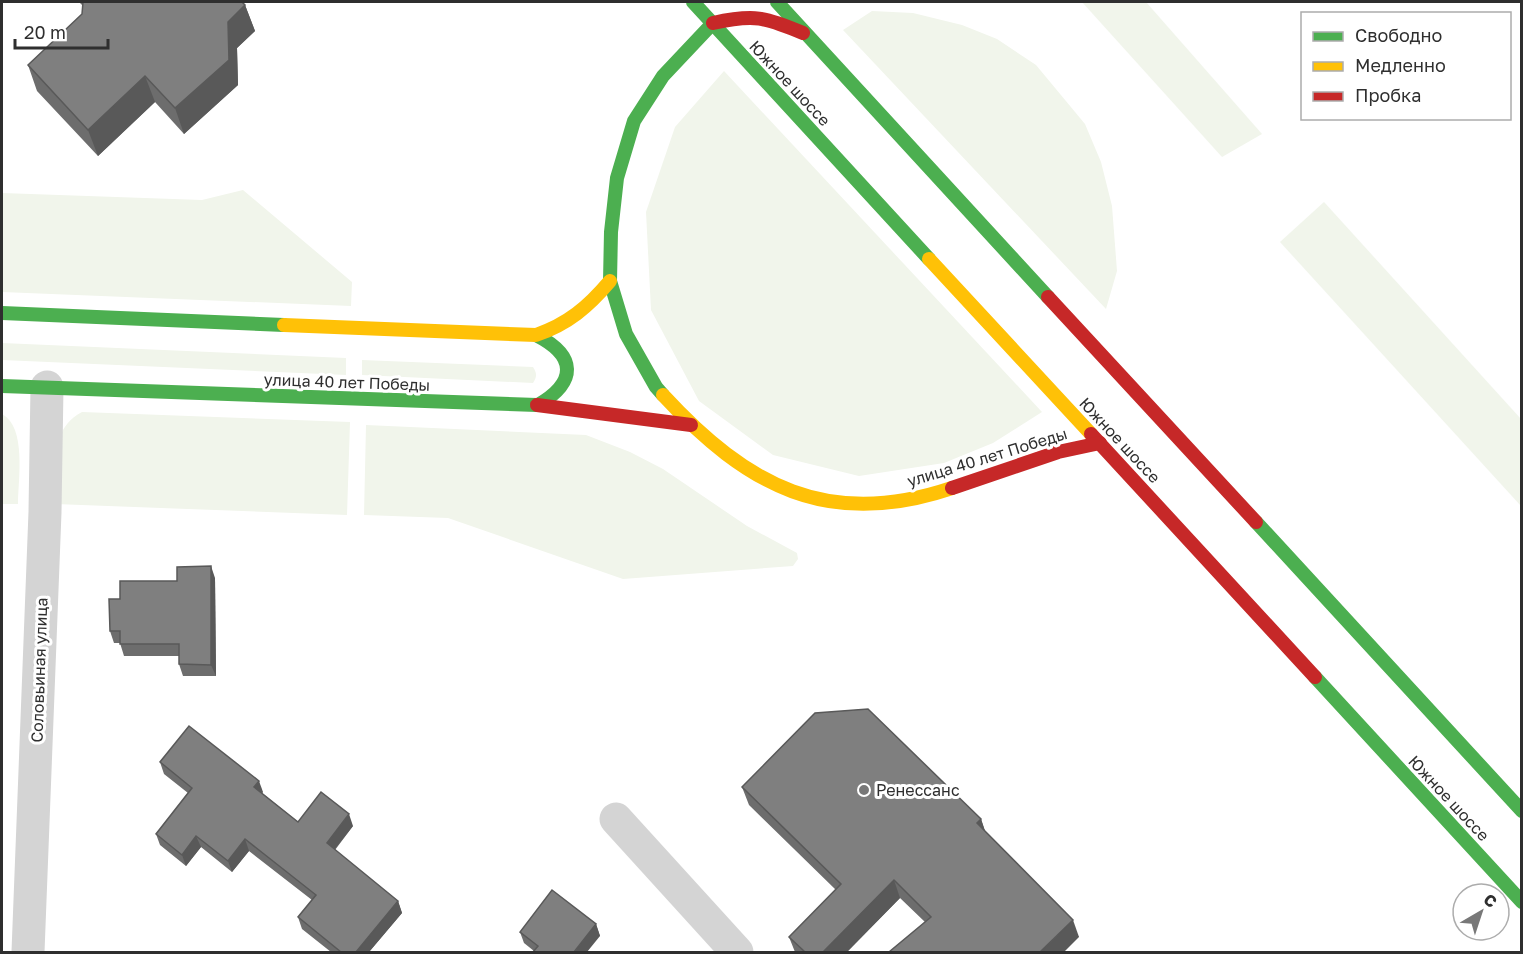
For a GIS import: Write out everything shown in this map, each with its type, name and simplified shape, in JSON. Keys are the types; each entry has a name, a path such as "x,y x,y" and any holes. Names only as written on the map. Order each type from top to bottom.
{"main road":[{"name":"Южное шоссе","path":"693,2 1521,902"},
{"path":"777,2 1521,811"},
{"path":"712,23 740,17 770,19 808,35"},
{"name":"улица 40 лет Победы","path":"712,23 663,76 634,121 617,178 611,232 610,281 626,334 656,387 690,425 732,460 775,485 818,500 869,504 931,495 1058,452 1100,443"},
{"path":"2,313 536,335 557,329 586,311 610,281"},
{"path":"536,335 553,344 564,354 568,367 564,381 556,394 538,405"},
{"name":"улица 40 лет Победы","path":"2,386 538,405 690,425"}],"street":[{"name":"Соловьиная улица","path":"28,952 45,512 47,387"},
{"path":"616,819 737,952"}],"shaded area":[{"path":"1082,2 1146,2 1262,134 1222,157"},
{"path":"872,11 913,13 962,25 997,39 1036,65 1085,124 1101,162 1112,206 1117,271 1106,309 843,30"},
{"path":"724,71 1042,412 993,443 944,463 859,476 773,455 699,401 651,310 646,212 675,127"},
{"path":"243,190 352,282 351,306 2,292 2,193 202,200"},
{"path":"1324,202 1521,419 1521,506 1280,242"},
{"path":"2,343 346,358 346,375 2,360"},
{"path":"362,360 533,367 536,375 533,383 362,375"},
{"path":"82,412 350,422 347,515 55,504 55,465 59,440 71,420"},
{"path":"2,414 10,421 18,442 20,469 18,504 2,504"},
{"path":"366,425 586,435 630,452 663,469 747,526 797,553 798,559 793,566 623,579 448,518 364,515"}],"building":[{"path":"83,2 242,2 245,5 228,22 229,60 175,108 145,76 88,130 28,65 82,14"},
{"path":"211,566 211,665 179,664 179,644 120,644 120,631 110,631 109,599 120,599 120,581 177,581 177,567"},
{"path":"868,709 981,819 977,823 1073,920 1040,952 889,952 931,917 894,880 823,952 805,952 789,937 841,884 742,787 815,713"},
{"path":"189,726 259,781 254,787 298,822 321,792 349,814 327,843 398,901 356,952 341,952 298,917 316,895 245,839 228,861 196,836 182,855 156,834 192,788 160,762"},
{"path":"552,890 596,924 574,952 533,952 538,946 520,932"}],"traffic: fast":[{"path":"693,2 929,259"},
{"path":"777,2 1048,297"},
{"path":"663,395 656,387 626,334 610,281 611,232 617,178 634,121 663,76 713,23"},
{"path":"2,313 284,325"},
{"path":"536,335 559,352 565,360 567,369 560,387 538,405"},
{"path":"2,386 537,405"},
{"path":"1256,522 1522,811"},
{"path":"1315,677 1522,902"}],"traffic: slow":[{"path":"929,259 1091,434"},
{"path":"284,325 536,335 558,326 577,314 610,281"},
{"path":"663,395 694,427 726,454 759,475 792,491 828,501 866,504 907,500 952,488"}],"traffic: jam":[{"path":"713,23 749,18 769,20 803,33"},
{"path":"1048,297 1256,522"},
{"path":"537,405 691,425"},
{"path":"1091,434 1315,677"},
{"path":"952,488 1058,452 1100,443"}],"place":[{"name":"Ренессанс","path":"864,790"}]}
